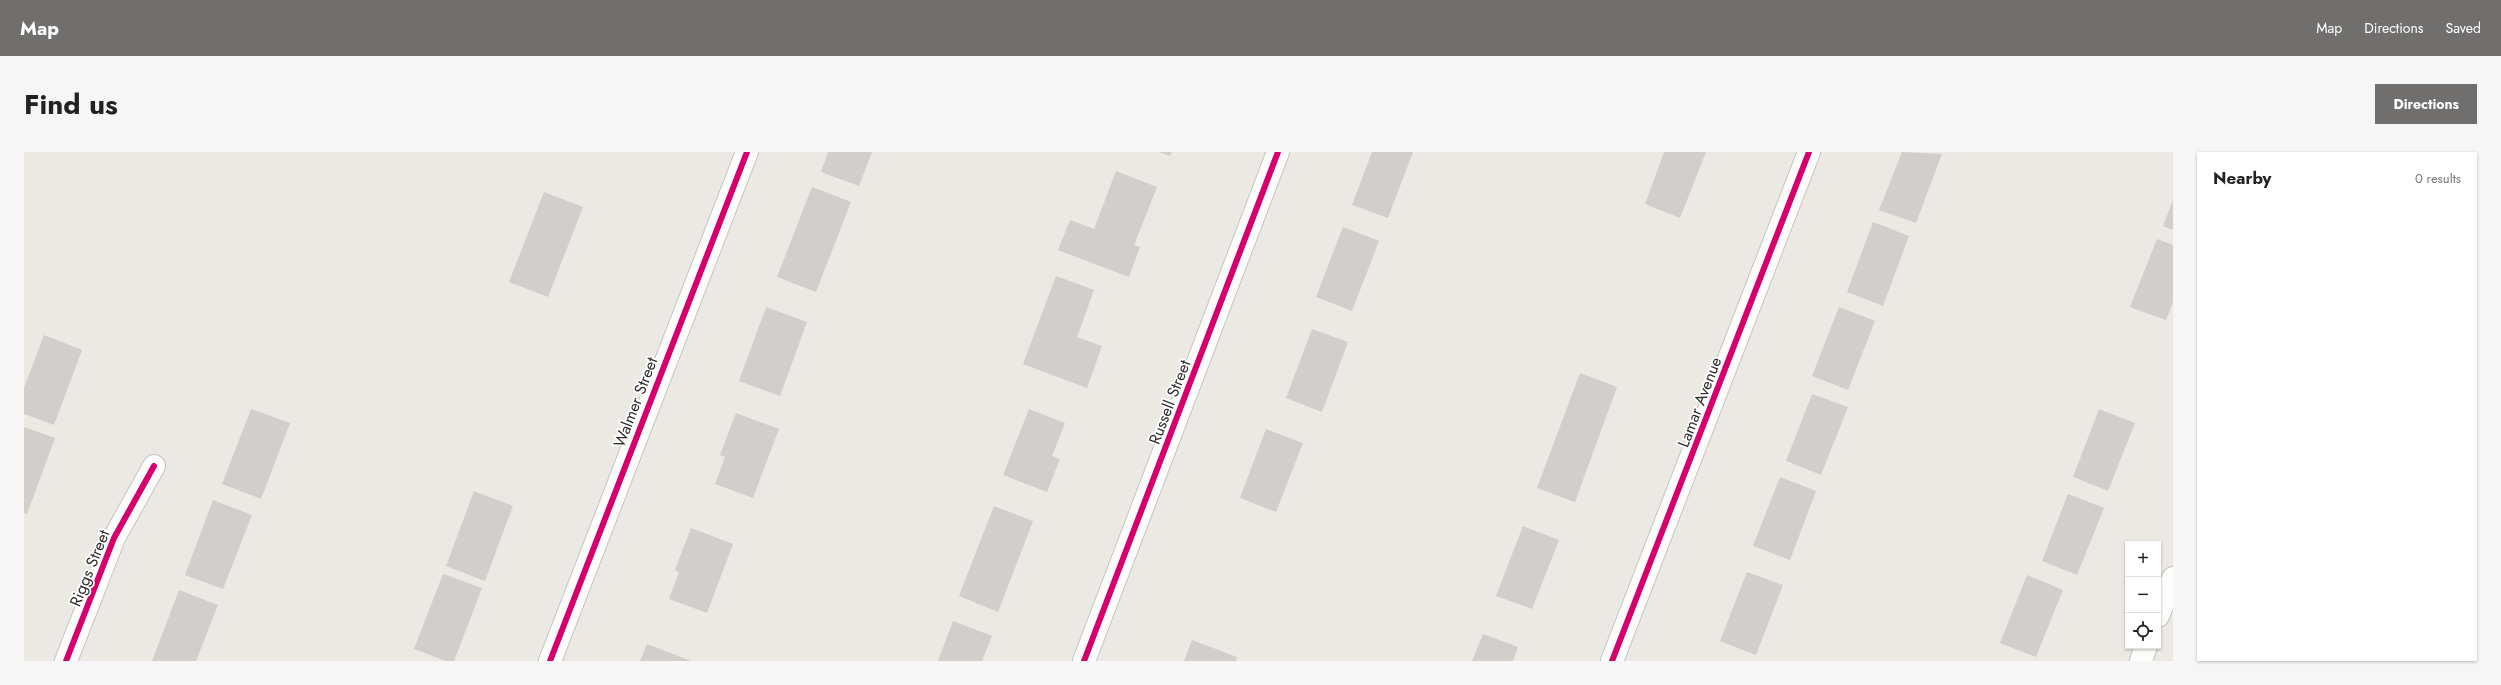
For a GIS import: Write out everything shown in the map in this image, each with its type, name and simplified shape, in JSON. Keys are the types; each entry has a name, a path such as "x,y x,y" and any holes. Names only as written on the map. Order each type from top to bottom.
{"street":[{"name":"Walmer Street","path":"550,661 747,152"},
{"name":"Russell Street","path":"1084,661 1278,152"},
{"name":"Lamar Avenue","path":"1612,661 1809,152"},
{"name":"Riggs Street","path":"66,661 114,538 154,466"},
{"path":"2159,613 2173,578"},
{"path":"2141,661 2145,649"}],"building":[{"path":"828,152 872,152 859,186 821,172"},
{"path":"1159,152 1172,152 1170,156"},
{"path":"1372,152 1413,152 1388,218 1352,205"},
{"path":"1664,152 1706,152 1680,218 1645,204"},
{"path":"1902,152 1942,154 1916,223 1879,210"},
{"path":"1116,171 1157,187 1134,245 1140,247 1129,277 1058,250 1070,220 1094,229"},
{"path":"812,187 851,202 816,292 777,277"},
{"path":"544,192 583,207 548,297 509,282"},
{"path":"2173,200 2173,230 2163,226"},
{"path":"1873,222 1909,236 1883,306 1847,292"},
{"path":"1343,227 1379,241 1352,311 1316,297"},
{"path":"2157,239 2173,245 2173,302 2166,320 2130,307"},
{"path":"1056,276 1094,290 1077,337 1102,346 1087,388 1023,364"},
{"path":"766,307 807,322 780,396 739,381"},
{"path":"1839,307 1875,321 1848,390 1812,376"},
{"path":"1312,329 1348,342 1322,412 1286,398"},
{"path":"44,335 82,350 54,425 24,414 24,388"},
{"path":"1580,373 1617,387 1575,502 1537,488"},
{"path":"1812,394 1848,407 1821,475 1786,461"},
{"path":"251,409 290,423 261,499 222,484"},
{"path":"1029,409 1065,423 1052,456 1060,459 1047,492 1003,475"},
{"path":"2099,409 2135,423 2108,491 2073,477"},
{"path":"736,413 779,429 753,498 715,484 725,457 720,455"},
{"path":"24,427 55,438 27,514 24,513"},
{"path":"1266,429 1303,443 1276,512 1240,498"},
{"path":"1780,477 1816,491 1790,560 1753,546"},
{"path":"474,491 513,506 485,581 446,566"},
{"path":"2068,494 2104,508 2077,575 2042,561"},
{"path":"213,500 252,515 223,589 185,575"},
{"path":"994,506 1033,521 998,612 959,596"},
{"path":"1523,526 1559,540 1532,609 1496,596"},
{"path":"691,528 733,544 707,613 669,599 679,572 675,570"},
{"path":"1747,572 1783,585 1756,655 1720,641"},
{"path":"443,574 482,588 454,661 446,661 414,649"},
{"path":"2027,575 2063,590 2036,657 2000,643"},
{"path":"179,590 218,605 196,661 152,661"},
{"path":"953,621 992,636 982,661 938,661"},
{"path":"1483,634 1518,647 1513,661 1472,661"},
{"path":"1192,640 1237,657 1236,661 1184,661"},
{"path":"647,644 691,661 640,661"}],"cycle path":[{"path":"550,661 747,152"},
{"path":"1084,661 1278,152"},
{"path":"1612,661 1809,152"},
{"path":"66,661 114,538 154,466"}]}
